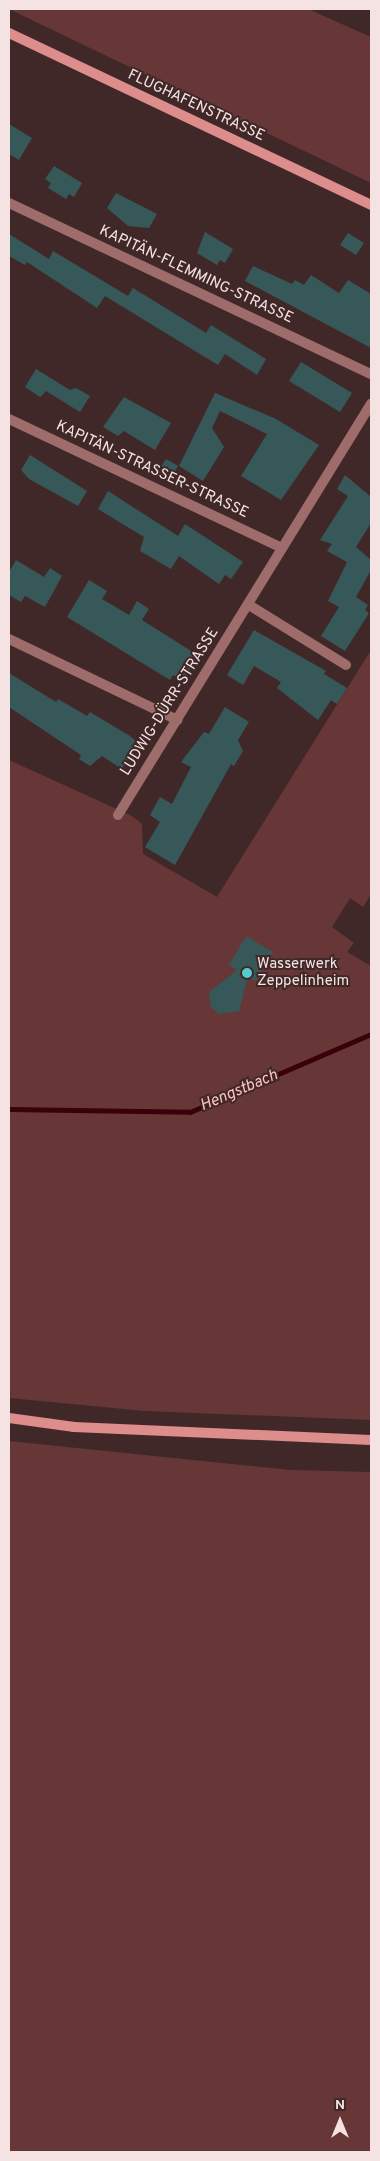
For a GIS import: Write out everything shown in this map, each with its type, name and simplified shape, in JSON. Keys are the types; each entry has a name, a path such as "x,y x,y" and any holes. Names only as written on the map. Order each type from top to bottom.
{"street":[{"name":"FLUGHAFENSTRASSE","path":"9,33 371,205"},
{"name":"KAPITÄN-FLEMMING-STRASSE","path":"9,203 371,374"},
{"name":"LUDWIG-DÜRR-STRASSE","path":"118,816 371,404"},
{"name":"KAPITÄN-STRASSER-STRASSE","path":"9,419 282,548"},
{"path":"248,605 346,665"},
{"path":"9,639 177,720"},
{"path":"9,1418 74,1427 371,1440"}],"shaded area":[{"path":"9,9 308,9 371,37 371,183"},
{"path":"371,650 371,894 363,907 350,898 332,927 354,943 347,952 371,966 371,1420 145,1411 9,1398 9,760 132,816 142,824 143,854 217,897"},
{"path":"9,1441 291,1470 371,1472 371,2152 9,2152"}],"building":[{"path":"9,124 32,138 19,160 9,154"},
{"path":"54,166 82,183 74,197 69,194 66,199 48,188 51,183 45,179"},
{"path":"116,193 157,214 149,228 128,226 107,208"},
{"path":"205,232 233,249 225,263 220,260 217,265 197,253"},
{"path":"348,233 364,243 356,255 340,245"},
{"path":"9,234 49,259 53,251 128,296 133,288 206,333 211,325 266,359 257,375 225,354 218,365 105,296 97,308 27,262 25,265 9,256"},
{"path":"253,266 292,284 295,280 304,285 311,275 339,293 348,280 371,294 371,348 245,281"},
{"path":"301,362 352,393 340,412 289,381"},
{"path":"36,369 70,390 76,388 90,396 80,412 46,391 40,397 25,387"},
{"path":"215,393 276,419 319,445 281,500 241,476 267,434 220,411 212,428 224,447 203,481 179,466"},
{"path":"124,397 171,423 155,450 124,431 118,436 103,427"},
{"path":"30,455 87,491 78,506 29,479 21,470"},
{"path":"166,459 178,466 169,481 157,473"},
{"path":"345,475 371,497 371,523 356,547 371,560 371,570 356,597 368,605 365,610 369,613 345,651 321,636 339,607 328,601 347,562 327,551 332,544 320,540 348,496 337,489"},
{"path":"108,491 178,536 185,524 243,562 231,579 225,575 219,584 179,556 171,569 140,551 144,537 98,509"},
{"path":"16,560 44,577 50,568 62,576 45,607 25,596 21,602 9,595 9,572"},
{"path":"89,580 107,591 102,599 129,615 137,601 149,609 142,620 199,656 183,681 173,675 170,680 67,617"},
{"path":"254,630 326,671 324,674 347,688 337,704 331,700 318,720 277,688 281,682 254,666 243,685 227,675"},
{"path":"9,673 56,702 58,699 87,716 90,712 130,736 138,743 122,769 102,756 90,766 79,759 81,755 9,707"},
{"path":"225,707 249,722 238,740 243,751 234,766 231,764 175,865 145,847 160,822 150,815 160,797 172,804 191,767 181,762 204,732 209,734"},
{"name":"Wasserwerk Zeppelinheim","path":"246,936 273,952 255,981 248,977 239,1011 219,1014 211,1007 209,992 237,970 229,965"}],"waterway":[{"name":"Hengstbach","path":"9,1109 190,1112 371,1034"}],"place":[{"name":"Wasserwerk Zeppelinheim","path":"247,973"}]}
